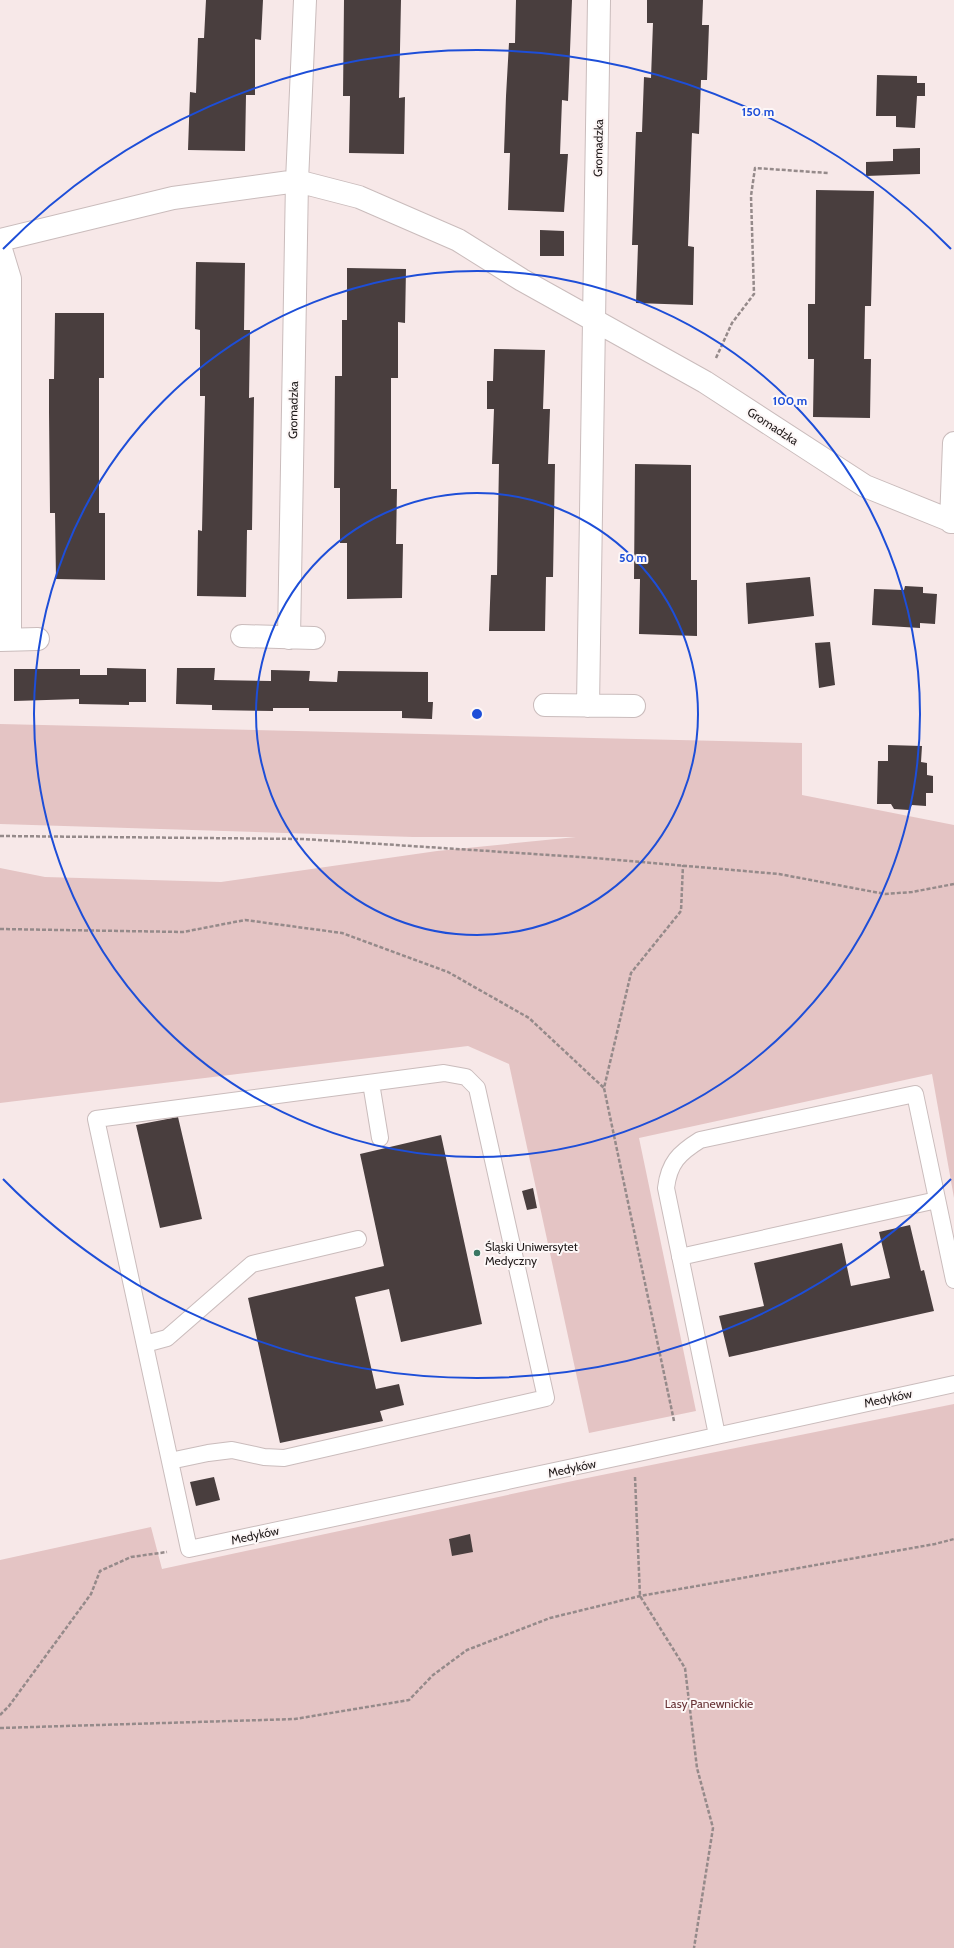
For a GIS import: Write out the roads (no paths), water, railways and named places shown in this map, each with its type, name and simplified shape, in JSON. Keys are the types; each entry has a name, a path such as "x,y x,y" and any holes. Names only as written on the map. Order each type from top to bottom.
{"street":[{"name":"Gromadzka","path":"289,638 297,181 305,0"},
{"name":"Gromadzka","path":"588,706 599,0"},
{"name":"Gromadzka","path":"0,240 173,198 297,181 360,197 458,240 522,280 705,382 865,486 953,522"},
{"path":"0,246 10,279 5,640 38,640"},
{"path":"953,522 954,443"},
{"path":"242,636 314,638"},
{"path":"545,705 634,706"}],"lane":[{"path":"444,1073 466,1077 477,1088 546,1398 284,1458 264,1457 232,1450 208,1453 170,1461 96,1119 371,1083 444,1073"},
{"path":"371,1083 380,1138"},
{"path":"717,1435 666,1188 668,1174 679,1156 700,1140 915,1094 954,1280"},
{"path":"680,1257 937,1200"},
{"path":"145,1344 167,1338 252,1264 358,1239"},
{"name":"Medyków","path":"170,1461 189,1549 954,1384"}],"place":[{"name":"Śląski Uniwersytet Medyczny","path":"477,1253"}],"park label":[{"name":"Lasy Panewnickie","path":"709,1703"}]}
